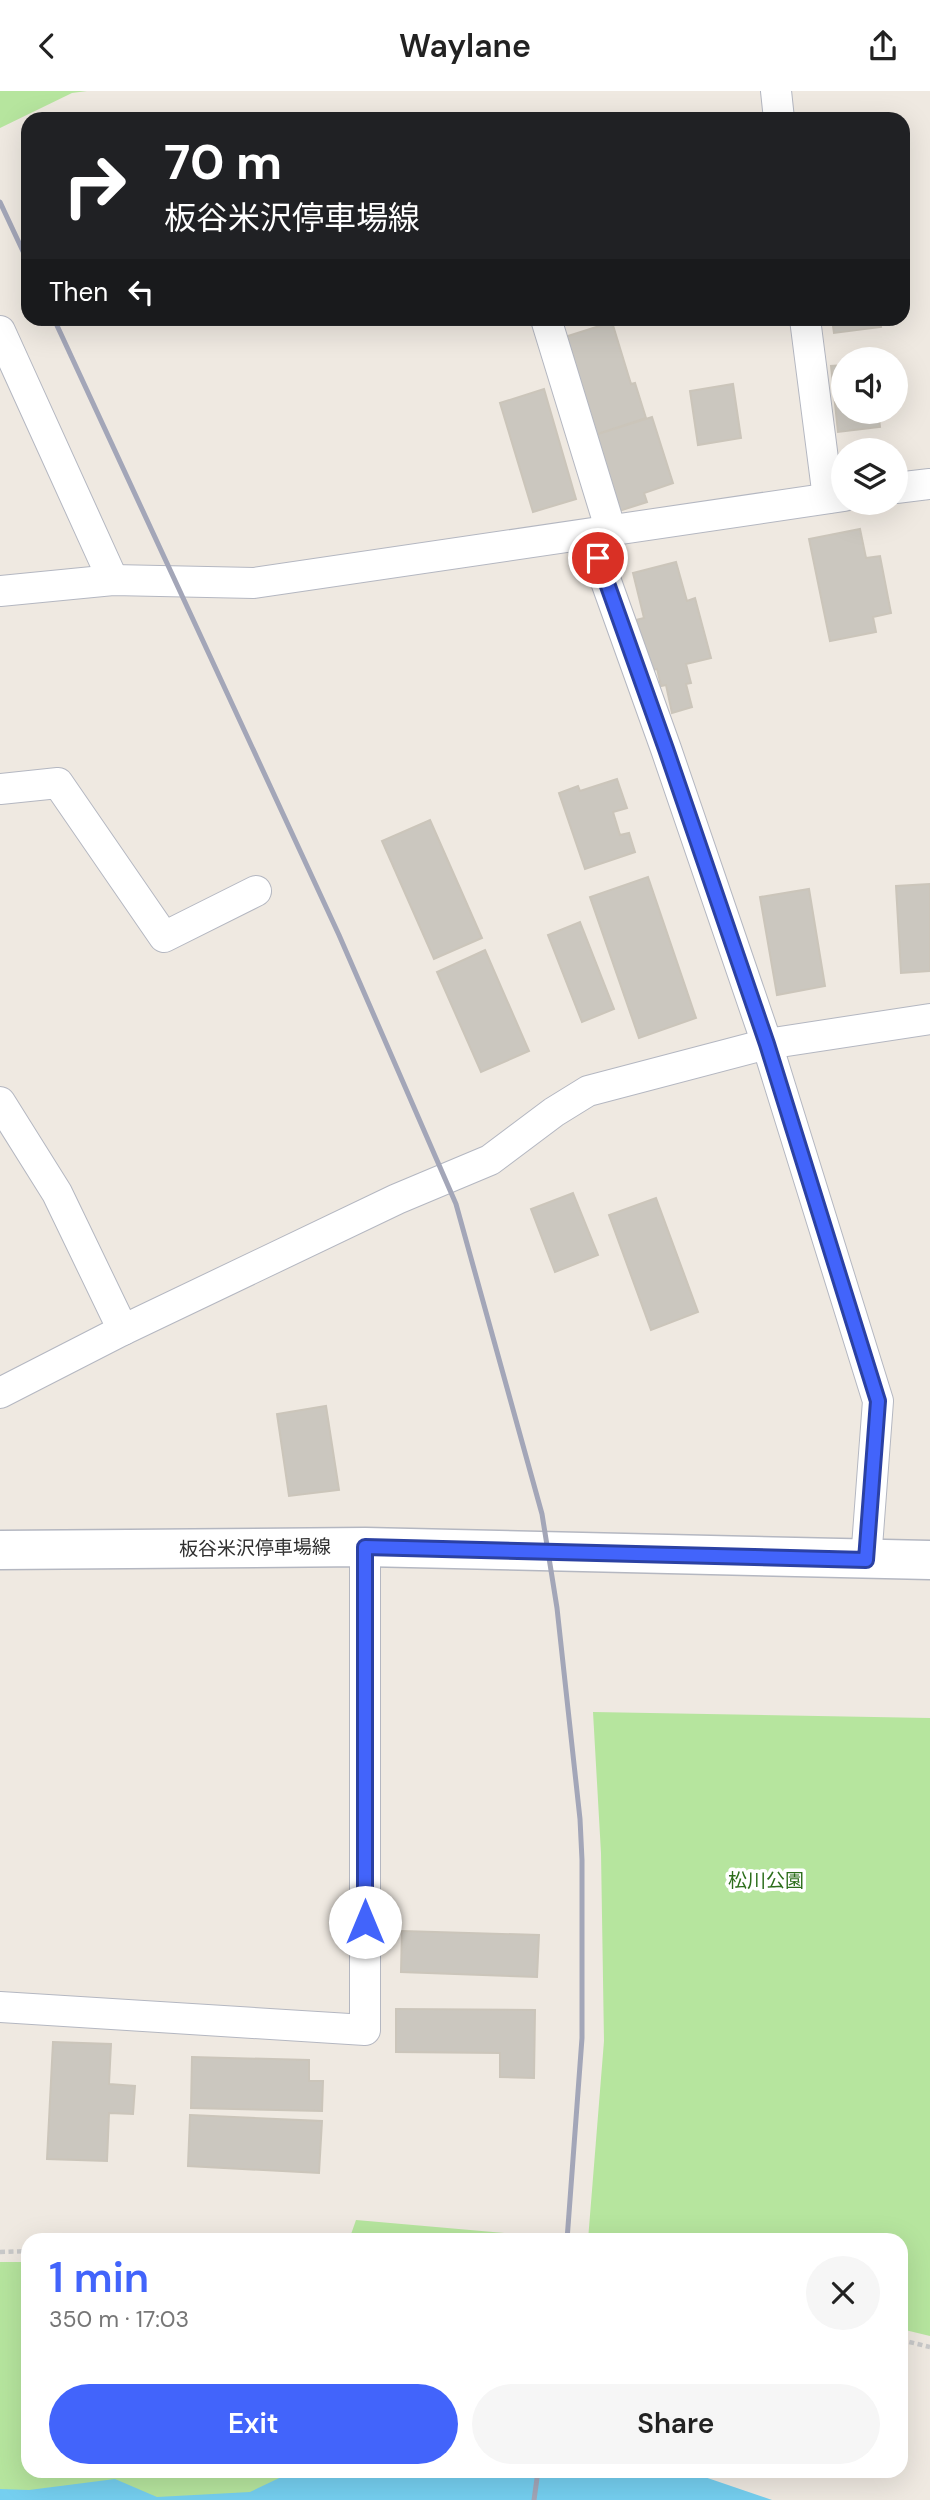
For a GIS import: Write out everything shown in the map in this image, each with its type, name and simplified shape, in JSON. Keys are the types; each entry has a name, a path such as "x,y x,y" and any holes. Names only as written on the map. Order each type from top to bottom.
{"main road":[{"name":"板谷米沢停車場線","path":"0,1550 365,1547 930,1560"}],"street":[{"path":"776,91 778,112"},
{"path":"548,326 600,533 666,749 767,1044 878,1401 866,1560"},
{"path":"806,326 831,468"},
{"path":"0,331 113,580"},
{"path":"908,487 930,484"},
{"path":"0,591 113,580 254,583 831,498"},
{"path":"0,789 58,783 164,937 256,891"},
{"path":"0,1393 123,1330 397,1199 490,1160 554,1112 588,1091 767,1044 930,1019"},
{"path":"0,1102 57,1193 123,1330"},
{"path":"0,2007 365,2030 365,1547"}],"path":[{"path":"0,2252 21,2252"},
{"path":"908,2342 930,2347"}],"green space":[{"path":"0,91 87,91 72,93 33,112 21,112 21,118 0,128"},
{"name":"松川公園","path":"593,1712 930,1718 930,2336 908,2331 908,2233 589,2233 604,2041 601,1853"},
{"path":"356,2220 504,2233 351,2233"},
{"path":"0,2262 21,2262 21,2478 518,2478 515,2500 0,2500"}],"water":[{"path":"279,2478 708,2478 772,2500 0,2500 0,2489 29,2490 115,2479 157,2497 250,2492"}],"building":[{"path":"599,326 613,326 631,384 635,383 646,418 595,435 565,337"},
{"path":"833,326 881,326 881,327 834,333"},
{"path":"733,384 741,438 698,445 690,391"},
{"path":"544,389 576,499 533,512 500,403"},
{"path":"652,417 673,483 644,493 647,502 619,511 595,435"},
{"path":"837,424 880,424 880,427 838,432"},
{"path":"860,529 866,558 880,556 891,613 873,617 876,632 830,641 809,539"},
{"path":"676,562 687,601 695,598 711,658 686,664 691,683 686,684 692,707 672,713 666,685 661,686 657,669 645,672 632,621 644,618 633,573"},
{"path":"617,779 627,808 613,812 620,835 629,833 635,852 585,869 559,793 578,786 580,791"},
{"path":"430,820 482,938 434,959 382,841"},
{"path":"648,877 696,1018 639,1038 590,897"},
{"path":"930,884 930,971 901,973 896,886"},
{"path":"809,889 825,986 777,995 760,897"},
{"path":"580,922 614,1009 582,1022 548,935"},
{"path":"485,950 529,1051 481,1072 437,972"},
{"path":"573,1193 598,1255 555,1272 531,1209"},
{"path":"656,1198 698,1312 651,1330 609,1215"},
{"path":"326,1406 339,1490 289,1496 277,1414"},
{"path":"402,1931 539,1935 537,1977 401,1972"},
{"path":"396,2009 535,2010 534,2078 500,2077 500,2053 396,2052"},
{"path":"53,2042 111,2044 109,2084 135,2086 133,2114 109,2113 107,2161 47,2159"},
{"path":"192,2057 309,2060 309,2081 323,2081 322,2111 191,2108"},
{"path":"190,2115 322,2121 319,2173 188,2166"}],"railway":[{"path":"0,202 21,247"},
{"path":"57,326 339,935 456,1204 542,1514 557,1608 582,1860 582,2038 568,2233"},
{"path":"534,2500 537,2478"}],"route":[{"path":"365,1922 365,1547 866,1560 878,1401 767,1044 598,558"}]}
